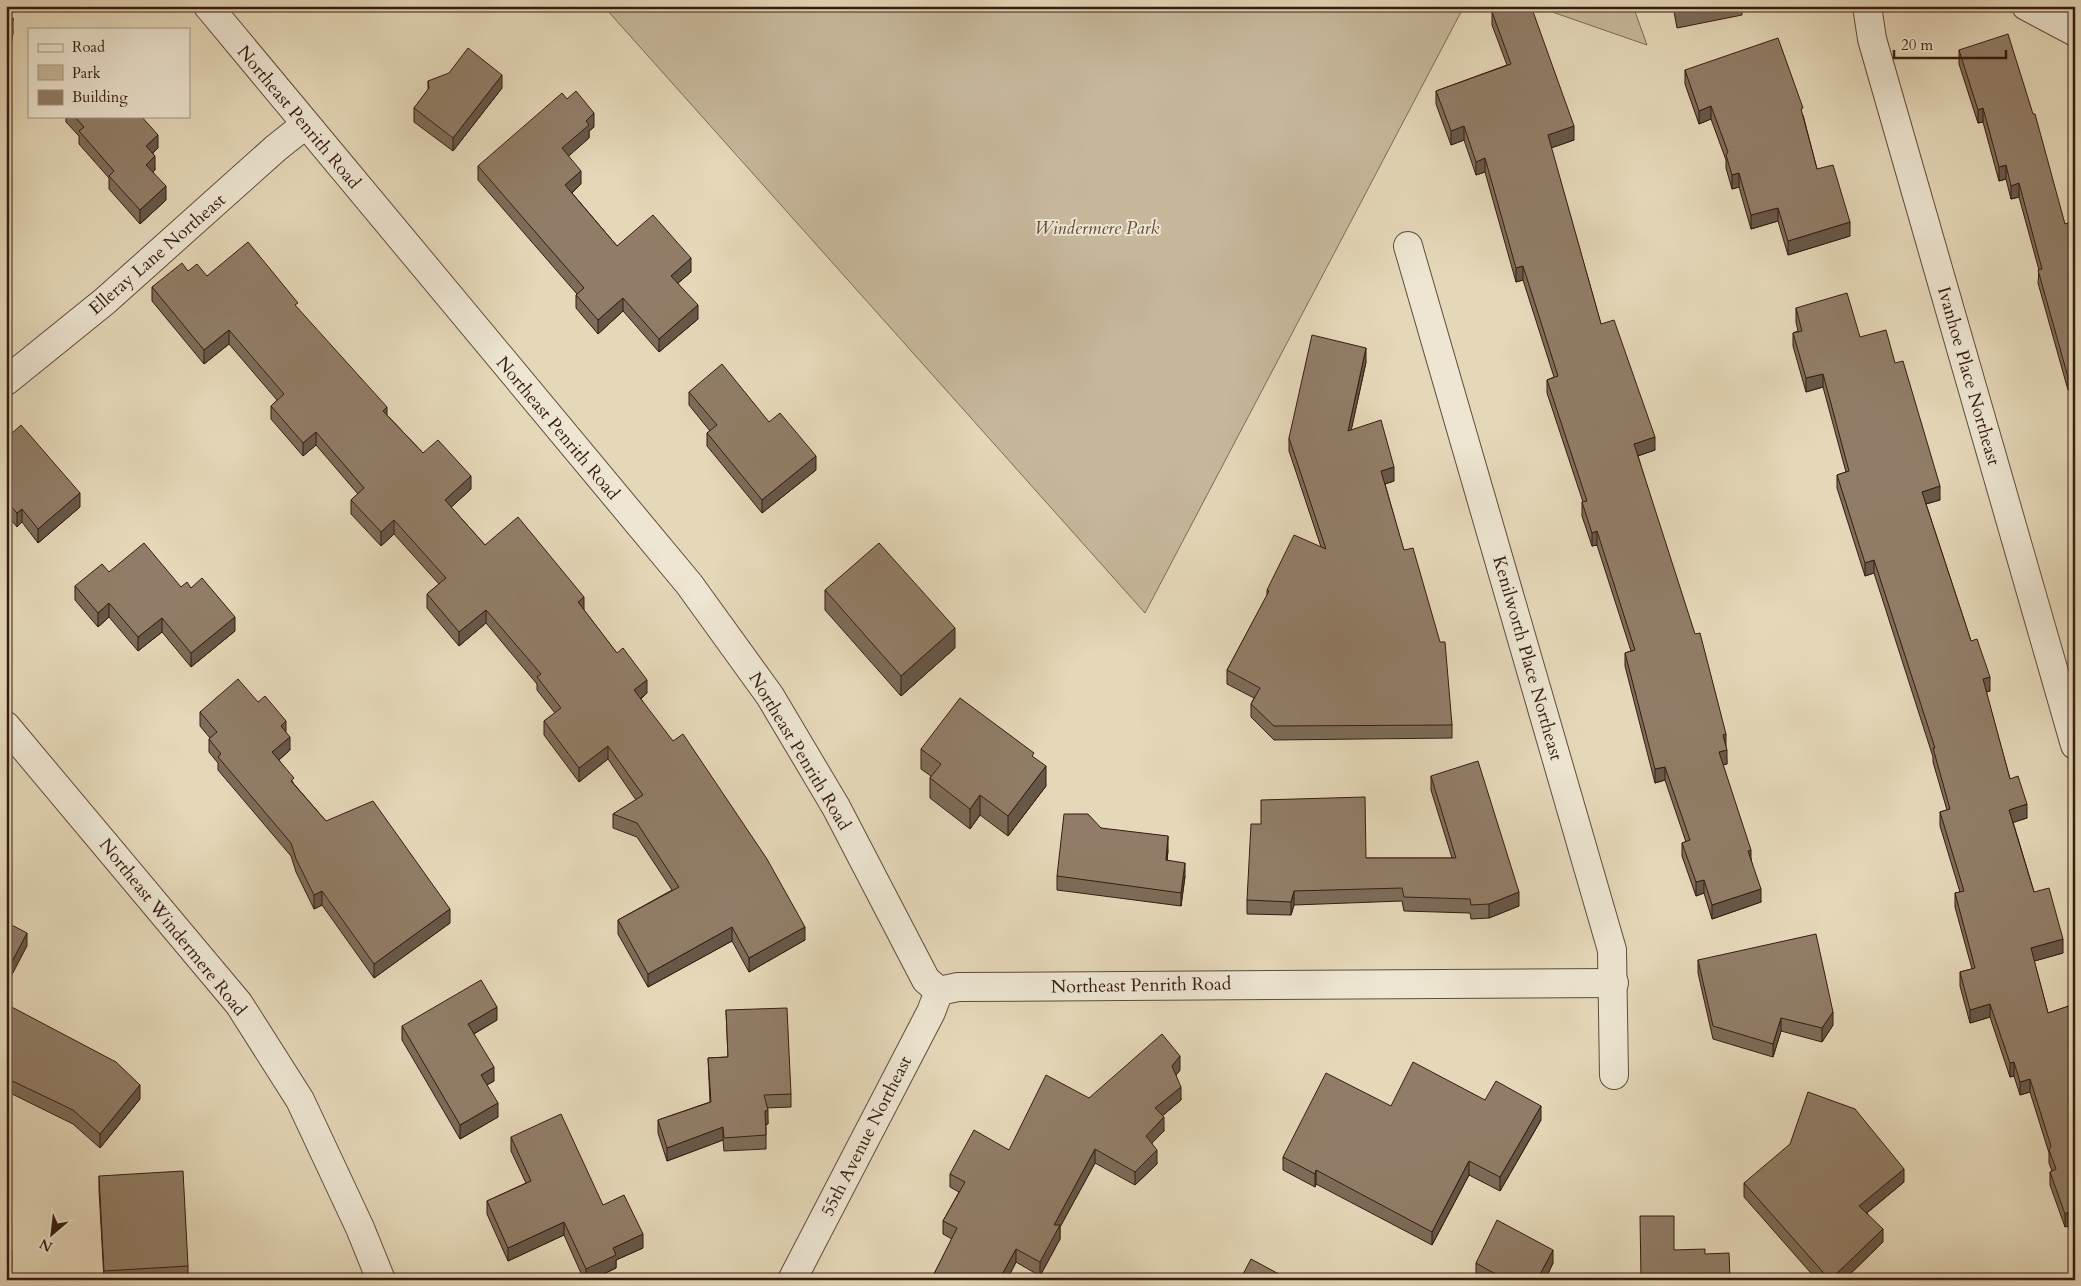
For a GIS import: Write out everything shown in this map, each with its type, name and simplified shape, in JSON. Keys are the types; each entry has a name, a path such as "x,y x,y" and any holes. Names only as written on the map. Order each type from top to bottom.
{"street":[{"name":"Northeast Penrith Road","path":"208,6 305,125 689,584 770,696 836,807 926,980 939,991 958,987 978,986 1614,982"},
{"name":"Ivanhoe Place Northeast","path":"1867,6 1872,38 2075,745"},
{"path":"2026,6 2075,32"},
{"name":"Elleray Lane Northeast","path":"6,380 106,301 276,148 305,125"},
{"name":"Kenilworth Place Northeast","path":"1408,246 1612,950 1614,1075"},
{"name":"Northeast Windermere Road","path":"6,726 239,1004 300,1100 360,1228 381,1280"},
{"name":"55th Avenue Northeast","path":"792,1280 931,1012 939,991"}],"green space":[{"name":"Windermere Park","path":"607,6 1497,6 1461,12 1145,613 607,10"},
{"path":"1535,6 1633,6 1647,45"}],"building":[{"path":"1507,6 1531,6 1574,126 1548,135 1601,324 1614,320 1655,437 1634,444 1695,634 1700,633 1726,734 1723,735 1727,750 1719,752 1751,850 1748,851 1761,889 1712,905 1704,880 1696,882 1682,843 1690,840 1665,767 1655,769 1625,653 1635,650 1597,531 1592,533 1582,502 1587,501 1547,380 1558,376 1523,266 1516,268 1485,158 1476,162 1464,126 1451,131 1436,91 1511,64 1492,12"},
{"path":"6,15 10,16 9,18 13,18 7,61 6,61"},
{"path":"2008,34 2033,114 2035,114 2065,224 2074,221 2075,224 2075,375 2068,377 2038,270 2042,269 2019,183 2011,186 2006,165 1999,167 1983,108 1978,110 1959,50"},
{"path":"1778,38 1803,108 1801,109 1817,169 1833,165 1850,222 1788,241 1778,208 1751,215 1739,173 1732,175 1726,155 1728,152 1711,106 1699,111 1685,70"},
{"path":"468,48 502,75 453,138 414,108 429,88 428,81 449,73"},
{"path":"576,91 594,113 586,121 589,125 562,148 581,171 565,185 617,246 653,215 691,258 671,276 698,305 659,339 623,298 598,320 576,295 584,288 478,166 562,93 567,99"},
{"path":"76,118 143,118 158,135 146,146 155,156 146,165 166,186 140,210 109,176 114,171 79,131 84,127"},
{"path":"248,242 298,303 295,305 387,407 383,411 423,453 438,440 471,476 445,500 485,545 518,517 584,597 578,602 617,653 623,648 647,680 634,690 673,741 683,734 767,859 805,927 749,958 732,927 648,974 618,920 679,887 637,823 613,814 643,795 608,746 579,768 544,721 561,708 537,677 541,674 486,610 459,632 427,594 446,578 394,520 381,532 351,500 364,488 316,432 303,443 271,406 284,394 229,330 204,350 152,287 182,263 188,271 197,264 207,276"},
{"path":"1847,293 1860,337 1886,330 1895,363 1903,361 1940,486 1922,492 1971,641 1977,639 1990,677 1983,679 2010,779 2018,776 2027,804 2009,810 2034,892 2049,888 2063,939 2031,948 2048,1013 2075,1004 2075,1232 2068,1212 2065,1214 2050,1172 2056,1169 2049,1150 2051,1146 2030,1079 2020,1082 2014,1062 2010,1063 1990,1004 1970,1010 1960,972 1975,968 1955,893 1964,891 1940,812 1950,809 1933,748 1935,748 1874,560 1865,563 1837,475 1849,471 1823,374 1806,378 1793,333 1802,331 1796,308"},
{"path":"1312,335 1366,348 1348,431 1381,420 1394,467 1381,471 1404,550 1413,548 1440,642 1445,642 1452,725 1274,726 1251,704 1260,688 1227,670 1269,591 1267,590 1294,535 1326,549 1289,438"},
{"path":"722,364 769,422 780,413 816,456 762,500 707,433 717,425 689,392"},
{"path":"21,425 80,493 38,529 22,509 17,513 6,501 6,427 11,434"},
{"path":"144,543 181,587 187,582 191,588 202,578 235,617 191,653 162,618 138,637 109,603 98,613 75,586 102,564 109,572"},
{"path":"879,543 955,628 901,676 825,590"},
{"path":"238,679 258,702 265,696 286,721 281,726 290,737 272,752 294,778 291,781 326,821 373,801 450,909 374,964 322,891 314,895 296,859 291,843 218,757 221,754 209,739 217,732 200,712"},
{"path":"960,698 1034,753 1032,756 1046,766 1008,816 980,795 970,809 930,778 941,764 921,749"},
{"path":"1478,761 1519,892 1489,904 1471,905 1470,899 1404,897 1402,888 1294,891 1291,902 1247,900 1251,824 1261,824 1261,800 1365,797 1366,858 1456,858 1431,776"},
{"path":"1064,814 1088,814 1101,828 1168,836 1166,860 1185,863 1181,893 1057,876"},
{"path":"6,922 27,933 6,973"},
{"path":"1816,934 1833,1012 1822,1028 1781,1018 1773,1044 1713,1026 1698,960"},
{"path":"481,980 497,1007 468,1024 494,1067 481,1075 498,1103 460,1125 402,1026"},
{"path":"6,1004 116,1062 140,1085 100,1134 73,1110 6,1078 6,1056 12,1045 6,1042"},
{"path":"787,1008 791,1094 764,1095 768,1110 765,1111 766,1135 724,1138 723,1127 667,1148 658,1120 711,1102 708,1058 728,1057 726,1010"},
{"path":"1162,1034 1180,1056 1172,1066 1181,1087 1155,1108 1164,1117 1146,1136 1157,1150 1135,1172 1095,1149 1054,1225 1060,1225 1040,1262 1016,1249 999,1280 931,1280 957,1228 943,1221 965,1182 950,1174 974,1130 1009,1150 1046,1075 1089,1098"},
{"path":"1413,1062 1485,1100 1496,1081 1541,1106 1500,1177 1469,1161 1432,1232 1316,1170 1315,1174 1283,1157 1326,1073 1391,1106"},
{"path":"1808,1092 1855,1109 1904,1169 1859,1206 1883,1229 1830,1280 1744,1183 1790,1144"},
{"path":"561,1114 603,1205 624,1195 643,1234 613,1248 616,1255 586,1269 564,1222 508,1248 487,1201 531,1181 511,1137"},
{"path":"183,1171 188,1266 104,1271 99,1176"},
{"path":"1640,1216 1674,1216 1674,1250 1705,1249 1705,1254 1729,1253 1730,1278 1733,1278 1733,1280 1641,1280"},
{"path":"1497,1220 1553,1250 1537,1280 1506,1280 1476,1263"},
{"path":"6,1247 12,1250 6,1261"},
{"path":"1251,1259 1290,1280 1240,1280"}]}
